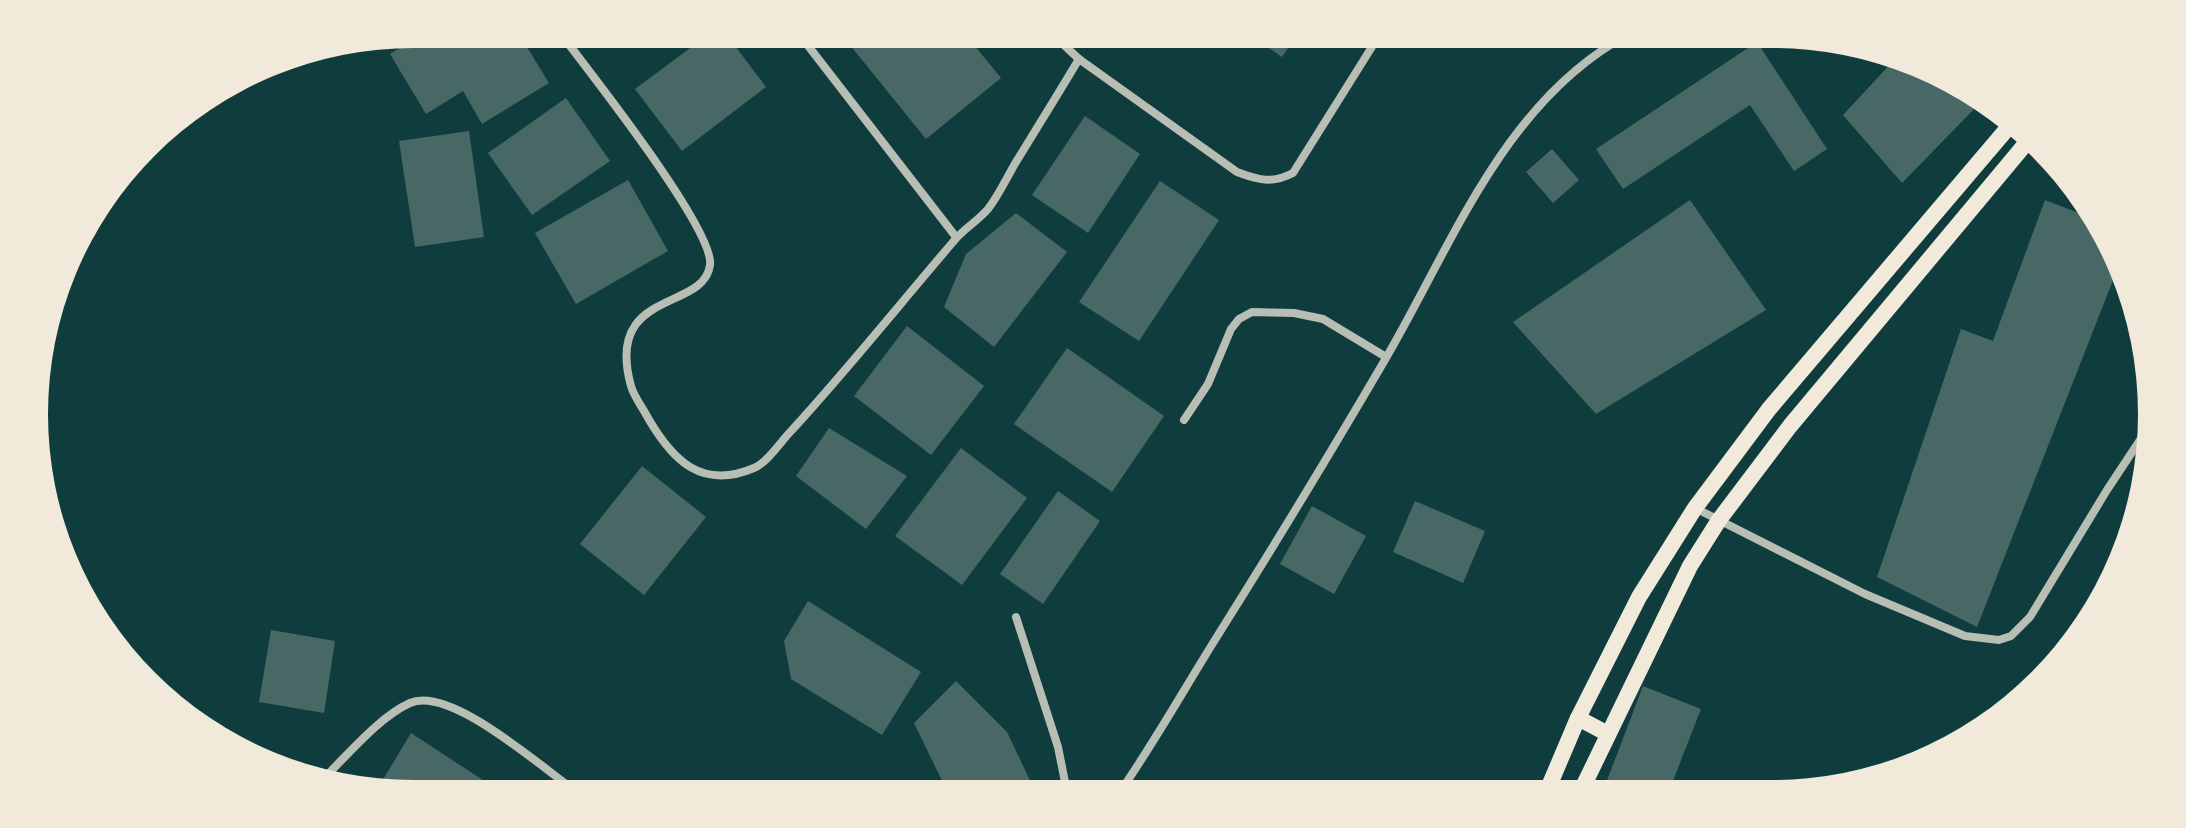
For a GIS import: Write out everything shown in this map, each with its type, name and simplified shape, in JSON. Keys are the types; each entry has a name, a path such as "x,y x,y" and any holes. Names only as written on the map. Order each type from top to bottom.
{"main road":[{"path":"1552,780 1578,718 1639,597 1695,508 1769,409 2004,132"},
{"path":"1586,780 1690,566 1719,520 1790,426 2023,148"},
{"path":"1578,718 1608,734"}],"street":[{"path":"571,48 670,183 709,250 711,264 707,276 693,289 647,313 632,330 624,353 632,390 662,441 682,463 704,473 726,477 758,467 831,387 956,237 988,209 1079,59"},
{"path":"810,48 956,237"},
{"path":"1067,48 1237,172 1261,180 1278,181 1293,173 1371,48"},
{"path":"1128,780 1270,552 1386,357 1493,165 1571,71 1604,48"},
{"path":"1184,420 1208,384 1231,329 1239,319 1252,312 1294,313 1323,319 1386,357"},
{"path":"1695,508 1865,594 1965,636 1999,640 2011,636 2030,617 2136,446"},
{"path":"1016,617 1058,747 1065,780"},
{"path":"332,771 394,713 411,703 428,699 456,708 560,780"}],"building":[{"path":"528,48 549,83 482,124 463,91 426,114 390,54 399,49"},
{"path":"690,48 737,48 766,87 682,151 635,89"},
{"path":"852,48 976,48 1001,78 926,139"},
{"path":"1269,48 1288,48 1282,57"},
{"path":"1748,48 1761,48 1827,149 1794,171 1750,105 1623,189 1596,149"},
{"path":"1888,66 1934,86 1974,109 1902,183 1843,115"},
{"path":"566,98 610,161 532,215 488,153"},
{"path":"1085,116 1140,154 1088,233 1032,195"},
{"path":"469,131 484,237 415,247 399,141"},
{"path":"1552,149 1579,180 1553,203 1526,172"},
{"path":"628,180 668,251 576,304 535,233"},
{"path":"1160,181 1219,220 1139,341 1079,302"},
{"path":"1690,200 1766,310 1596,414 1513,322"},
{"path":"2045,200 2077,212 2113,281 1977,627 1877,577 1961,329 1993,341"},
{"path":"1016,213 1067,252 994,347 944,307 966,254"},
{"path":"907,326 984,386 931,455 854,396"},
{"path":"1067,348 1164,416 1112,492 1014,424"},
{"path":"829,428 907,476 866,529 796,476"},
{"path":"961,448 1027,498 962,585 895,536"},
{"path":"642,466 706,517 644,595 580,544"},
{"path":"1058,491 1100,521 1043,604 1000,574"},
{"path":"1415,501 1485,531 1463,583 1393,552"},
{"path":"1312,506 1366,536 1334,594 1280,564"},
{"path":"808,601 921,672 882,735 791,679 784,641"},
{"path":"271,630 335,641 324,713 259,702"},
{"path":"956,681 1007,732 1030,780 942,780 914,723"},
{"path":"1643,686 1701,709 1673,780 1607,780"},
{"path":"411,733 483,780 414,780 384,778"}]}
